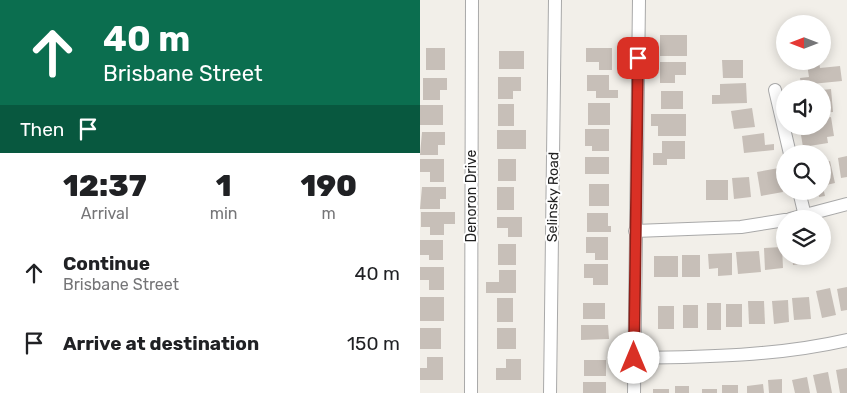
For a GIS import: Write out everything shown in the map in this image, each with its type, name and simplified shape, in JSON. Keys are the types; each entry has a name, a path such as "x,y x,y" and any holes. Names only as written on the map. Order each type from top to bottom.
{"street":[{"name":"Denoron Drive","path":"470,393 472,0"},
{"name":"Selinsky Road","path":"550,393 555,0"},
{"path":"634,393 639,0"},
{"path":"775,90 788,145"},
{"path":"826,210 847,204"},
{"path":"635,231 741,227 776,221"},
{"path":"634,358 740,356 818,346 847,340"}],"building":[{"path":"660,35 687,35 687,56 660,56"},
{"path":"426,48 445,48 445,70 426,70"},
{"path":"586,48 612,48 612,70 599,70 599,62 586,62"},
{"path":"499,51 524,51 524,69 499,69"},
{"path":"722,60 743,60 743,78 723,78"},
{"path":"660,62 686,62 686,75 675,75 675,83 660,83"},
{"path":"840,66 842,81 800,80 800,78 809,77 808,70 831,70 831,67"},
{"path":"587,75 609,75 609,90 618,90 618,98 596,98 596,91 587,91"},
{"path":"498,77 521,77 521,91 513,91 513,99 498,99"},
{"path":"423,78 447,78 447,90 440,90 440,100 423,100"},
{"path":"746,83 747,103 712,104 712,95 720,95 720,84"},
{"path":"831,89 833,112 831,112"},
{"path":"661,91 683,91 683,109 661,109"},
{"path":"588,103 610,103 610,125 588,125"},
{"path":"498,104 514,104 514,126 498,126"},
{"path":"420,105 443,105 443,125 420,125"},
{"path":"752,108 755,127 734,129 731,111"},
{"path":"651,114 686,114 686,136 658,136 658,126 651,126"},
{"path":"831,117 834,136 827,137 828,143 803,145 801,135 831,135"},
{"path":"585,129 609,129 609,151 592,151 592,146 585,146"},
{"path":"497,130 526,130 526,149 497,149"},
{"path":"422,132 445,132 445,145 438,145 438,155 420,155"},
{"path":"764,133 765,145 774,144 774,150 744,153 742,136"},
{"path":"662,141 685,141 685,159 667,159 667,165 653,165 653,153 662,153"},
{"path":"847,156 847,177 841,178 838,158"},
{"path":"585,157 609,157 609,174 585,174"},
{"path":"420,159 444,159 444,182 430,182 430,172 420,172"},
{"path":"498,159 516,159 516,181 498,181"},
{"path":"831,165 835,183 831,184"},
{"path":"776,169 776,193 761,196 757,172"},
{"path":"749,177 751,197 734,199 732,178"},
{"path":"706,180 728,180 728,200 706,200"},
{"path":"589,184 609,184 609,206 589,206"},
{"path":"422,187 446,187 446,199 440,199 440,209 420,209"},
{"path":"497,187 514,187 514,210 497,210"},
{"path":"421,212 455,212 455,224 444,224 444,235 430,235 430,227 421,227"},
{"path":"587,213 608,213 608,226 611,226 611,232 587,232"},
{"path":"497,217 522,217 522,237 508,237 508,228 497,228"},
{"path":"586,237 608,237 608,260 595,260 595,253 586,253"},
{"path":"420,240 443,240 443,260 429,260 429,255 420,255"},
{"path":"498,244 516,244 516,265 498,265"},
{"path":"776,247 776,265 783,265 783,268 765,270 764,248"},
{"path":"759,251 761,272 738,274 736,252"},
{"path":"732,253 732,275 718,276 718,268 709,269 708,254"},
{"path":"682,255 700,255 700,277 682,277"},
{"path":"654,256 678,256 678,277 654,277"},
{"path":"584,264 608,264 608,285 593,285 593,278 584,278"},
{"path":"420,267 444,267 444,290 429,290 429,280 420,280"},
{"path":"499,270 516,270 516,293 486,293 486,282 499,282"},
{"path":"847,287 847,310 841,311 837,289"},
{"path":"830,288 836,315 822,318 816,291"},
{"path":"420,297 444,297 444,321 420,321"},
{"path":"809,297 811,319 794,320 792,298"},
{"path":"497,298 513,298 513,322 497,322"},
{"path":"788,300 789,322 774,324 772,301"},
{"path":"748,301 764,301 765,324 749,324"},
{"path":"583,303 605,303 605,319 583,319"},
{"path":"707,303 721,303 721,330 707,330"},
{"path":"726,304 742,304 742,327 726,327"},
{"path":"683,305 698,305 698,328 683,328"},
{"path":"658,306 674,306 674,329 658,329"},
{"path":"581,325 608,325 609,339 581,340"},
{"path":"420,328 441,328 441,349 420,349"},
{"path":"497,328 516,328 516,349 497,349"},
{"path":"427,357 443,357 443,380 420,380 420,368 427,368"},
{"path":"506,359 521,359 521,380 496,380 496,368 506,368"},
{"path":"584,360 606,360 606,376 584,376"},
{"path":"847,368 847,393 840,393 836,370"},
{"path":"828,372 832,393 817,393 813,375"},
{"path":"807,377 810,393 795,393 792,380"},
{"path":"782,379 782,393 769,393 768,380"},
{"path":"583,382 606,382 606,393 583,393"},
{"path":"763,384 764,393 747,393 747,386"},
{"path":"722,385 738,385 738,393 722,393"},
{"path":"675,386 689,386 689,393 675,393"},
{"path":"653,389 669,389 669,393 653,393"},
{"path":"702,389 717,389 717,393 702,393"}],"route":[{"path":"634,358 638,58"}]}
